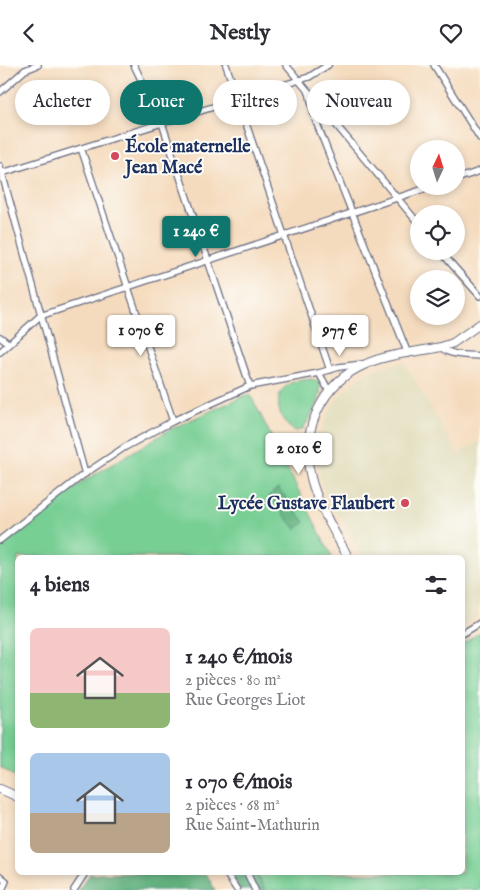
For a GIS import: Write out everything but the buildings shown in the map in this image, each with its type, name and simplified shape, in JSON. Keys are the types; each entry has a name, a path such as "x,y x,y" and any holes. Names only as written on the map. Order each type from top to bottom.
{"street":[{"path":"0,92 26,70 38,65"},
{"path":"134,65 141,80"},
{"path":"226,65 231,80"},
{"path":"286,65 307,90"},
{"path":"295,80 309,77 327,65"},
{"path":"434,65 480,138"},
{"path":"2,173 156,125"},
{"path":"163,125 252,386"},
{"path":"247,125 332,370 343,377"},
{"path":"316,125 408,354"},
{"path":"337,125 410,212"},
{"path":"81,148 174,421"},
{"path":"0,166 85,474"},
{"path":"465,176 480,171"},
{"path":"0,352 40,315 410,193"},
{"path":"448,260 480,296"},
{"path":"0,540 85,474 124,447 174,421 252,386 441,347 453,343 480,324"},
{"path":"0,337 9,344"},
{"path":"441,347 445,351 460,355 480,356"},
{"path":"347,555 315,492 310,476 309,449 311,427 318,409 329,391 343,377 366,364"},
{"path":"319,373 329,391"},
{"path":"465,632 480,623"},
{"path":"0,789 15,796"},
{"path":"74,890 84,875"},
{"path":"227,875 234,888"},
{"path":"248,875 255,890"},
{"path":"0,876 6,881 2,890"}],"shaded area":[{"name":"Lycée Gustave Flaubert","path":"404,362 458,454 480,441 480,608 475,611 477,616 465,625 465,555 361,555 343,519 337,514 325,493 318,471 319,440 328,413 342,393 362,376 380,368"}],"green space":[{"path":"311,379 318,381 320,387 319,399 303,429 296,431 285,422 281,415 279,408 280,394 284,388 293,382"},
{"path":"246,395 251,396 331,555 15,555 15,777 0,767 0,547 84,481 171,429"},
{"path":"278,488 305,522 296,529 269,496"},
{"path":"480,632 480,890 265,890 257,875 465,875 465,643"},
{"path":"89,875 207,875 215,890 78,890"},
{"path":"231,875 256,875 265,890 241,890"}],"place":[{"name":"École maternelle Jean Macé","path":"115,156"},
{"name":"Lycée Gustave Flaubert","path":"405,503"}]}
